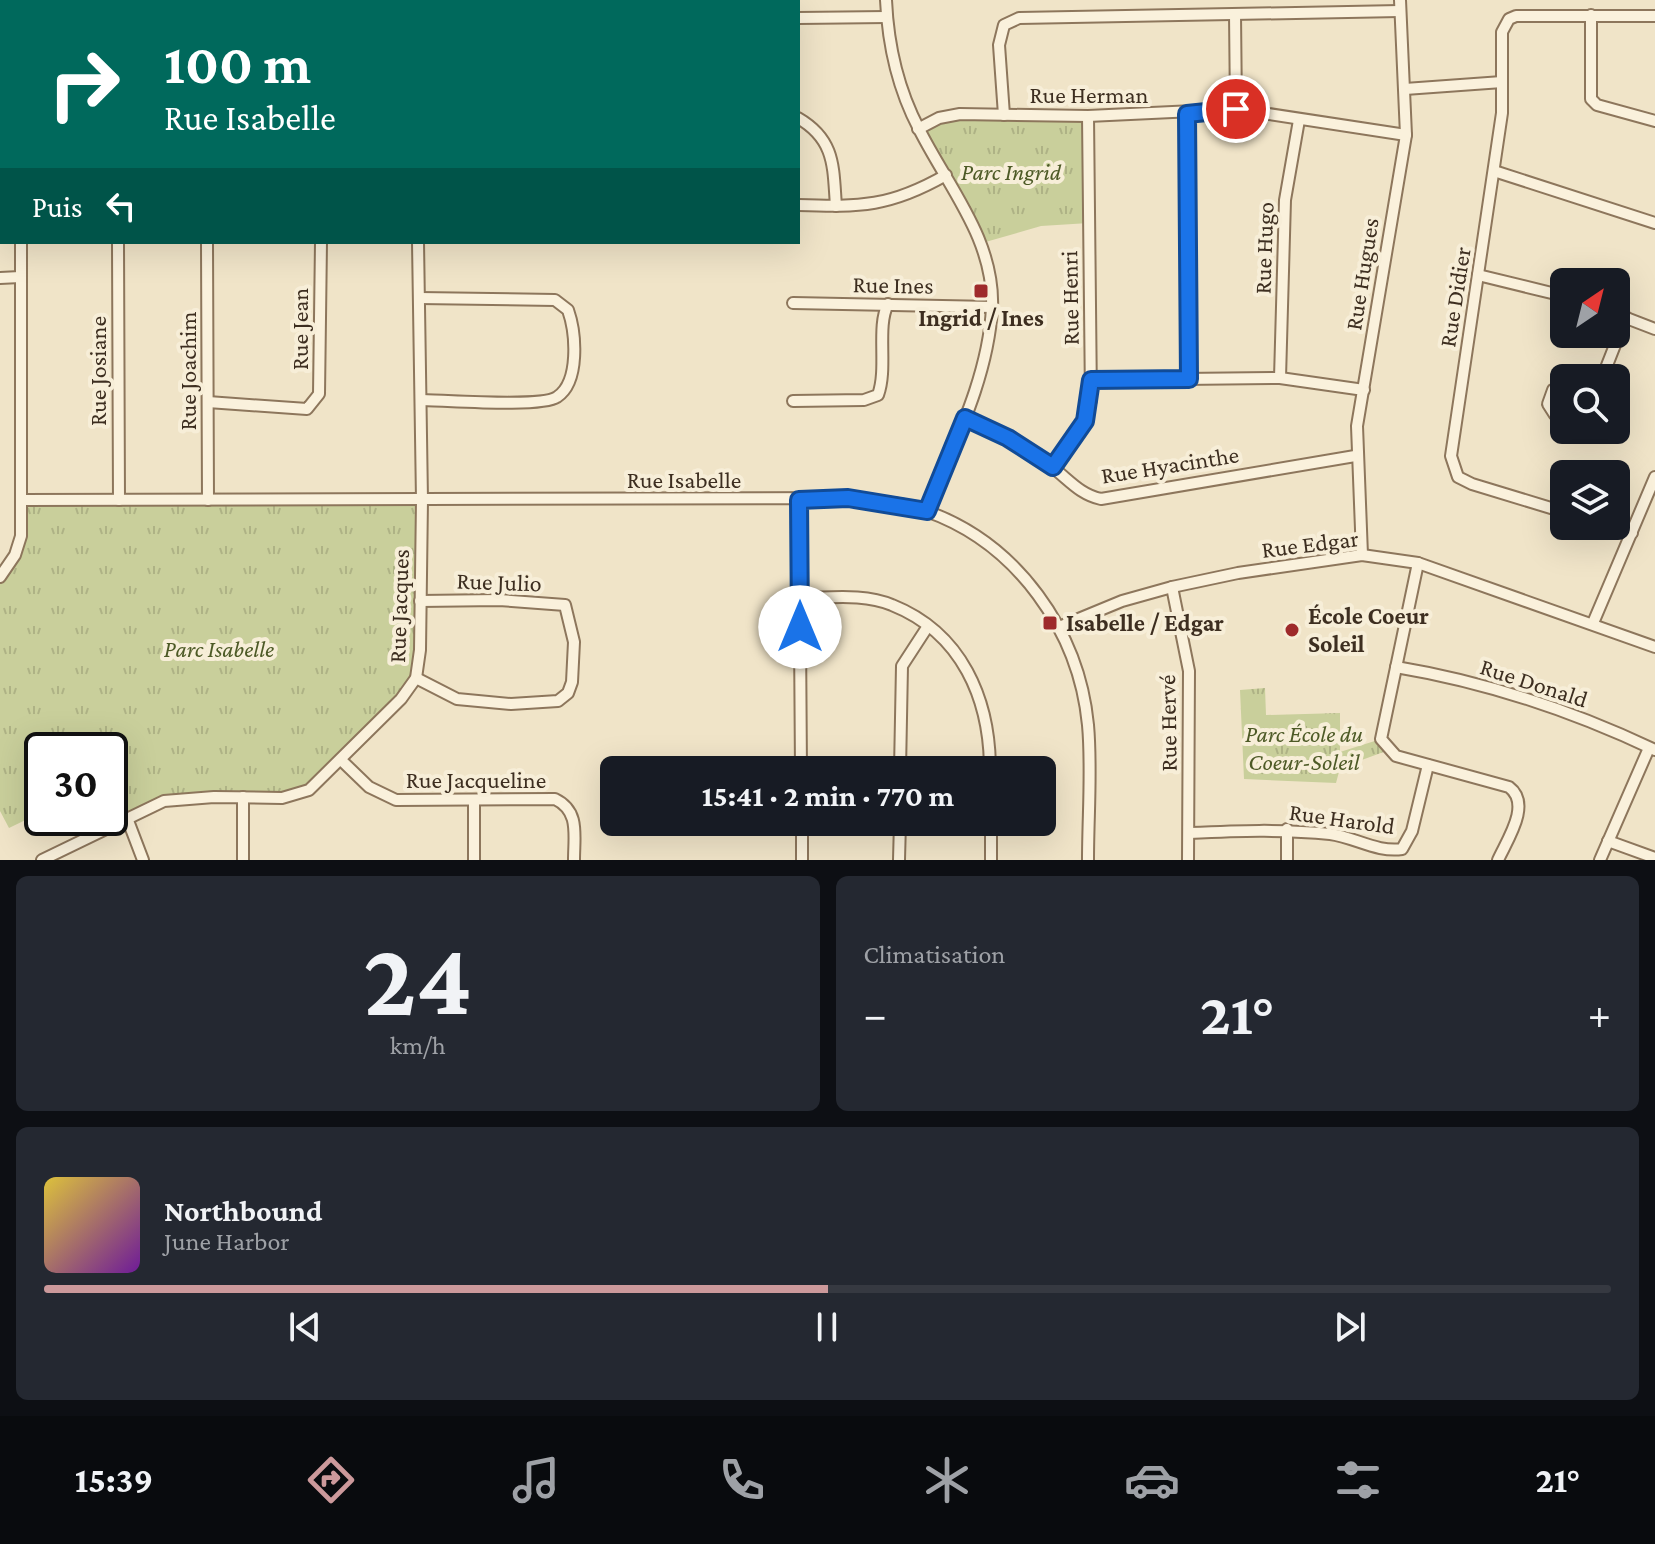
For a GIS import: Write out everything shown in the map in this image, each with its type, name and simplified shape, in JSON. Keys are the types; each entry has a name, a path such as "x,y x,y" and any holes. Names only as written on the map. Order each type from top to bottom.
{"street":[{"path":"886,0 896,77 918,129 972,221 987,262 992,307 983,366 927,511"},
{"path":"1004,115 999,45 1004,25 1019,18 1235,14 1400,6"},
{"name":"Rue Hugues","path":"1362,555 1355,456 1406,135 1400,6"},
{"path":"1235,14 1236,109"},
{"path":"1655,16 1591,15 1591,99 1597,105 1655,121"},
{"name":"Rue Didier","path":"1550,508 1458,477 1451,456 1494,171 1502,82 1502,32 1509,19 1516,16 1591,15"},
{"path":"800,18 887,17"},
{"path":"1405,89 1502,82"},
{"name":"Rue Herman","path":"918,129 950,116 1187,114 1236,109 1406,135"},
{"path":"1187,114 1189,379"},
{"name":"Rue Henri","path":"1053,467 1085,421 1091,380 1088,116"},
{"path":"800,120 826,142 832,158 836,206"},
{"name":"Rue Hugo","path":"1280,378 1285,200 1299,120"},
{"path":"1494,171 1655,223"},
{"path":"800,205 870,206 894,200 946,175"},
{"path":"0,577 15,555 21,536 21,244"},
{"name":"Rue Josiane","path":"118,244 119,500"},
{"name":"Rue Joachim","path":"207,244 208,500"},
{"name":"Rue Jean","path":"208,402 307,409 319,394 321,244"},
{"name":"Rue Jacques","path":"128,818 164,801 297,795 318,782 341,760 401,699 416,678 420,650 422,500 418,244"},
{"path":"1478,275 1550,293"},
{"path":"0,278 20,277"},
{"path":"419,298 555,300 568,310 573,346 570,383 556,399 535,402 421,400"},
{"name":"Rue Ines","path":"793,303 992,307"},
{"path":"793,401 864,400 878,395 884,379 888,304"},
{"path":"1630,319 1655,329"},
{"path":"1091,380 1280,378 1364,390"},
{"name":"Rue Hyacinthe","path":"965,418 1008,438 1053,467 1078,490 1101,499 1355,456"},
{"path":"1593,623 1655,477"},
{"name":"Rue Isabelle","path":"22,500 848,498 927,511 973,534 1006,559 1043,600 1059,627 1082,689 1088,726 1088,860"},
{"path":"799,500 801,756"},
{"name":"Rue Edgar","path":"1059,627 1122,601 1172,587 1238,573 1362,555 1418,563 1655,647"},
{"path":"1418,563 1381,739 1396,756 1509,787 1516,793 1520,806 1498,860"},
{"name":"Rue Hervé","path":"1172,587 1189,671 1188,860"},
{"path":"800,598 858,597 892,604 928,626 963,660 982,701 988,756"},
{"name":"Rue Julio","path":"416,678 457,699 511,704 558,701 568,693 572,682 574,642 565,605 499,600 420,601"},
{"path":"900,756 902,666 928,626"},
{"name":"Rue Donald","path":"1396,667 1449,676 1513,694 1652,749"},
{"path":"1600,860 1652,749"},
{"name":"Rue Jacqueline","path":"341,760 369,787 396,800 555,799 566,804 574,814 574,860"},
{"name":"Rue Harold","path":"1189,833 1287,829 1336,835 1392,850 1402,849 1412,831 1428,765"},
{"path":"243,797 243,860"},
{"path":"474,800 474,860"},
{"path":"128,821 143,860"},
{"path":"1287,829 1287,860"},
{"name":"Rue Jacques","path":"42,860 91,836"},
{"path":"802,836 802,860"},
{"path":"899,860 900,836"},
{"path":"991,836 991,860"},
{"path":"1608,841 1655,858"}],"green space":[{"name":"Parc Ingrid","path":"1082,116 1090,131 1089,223 1041,226 982,243 918,129 939,118"},
{"name":"Parc Isabelle","path":"22,500 422,500 416,678 297,795 164,801 128,818 128,732 24,732 24,821 9,828 0,811 0,578 15,555"},
{"name":"Parc École du Coeur-Soleil","path":"1265,688 1266,715 1340,713 1340,752 1381,739 1389,750 1340,768 1336,783 1244,779 1240,690"}],"place":[{"name":"Ingrid / Ines","path":"981,291"},
{"name":"Isabelle / Edgar","path":"1050,623"},
{"name":"École Coeur Soleil","path":"1292,630"}],"route":[{"path":"800,627 799,500 848,498 888,502 927,511 965,418 1008,438 1053,467 1085,421 1091,400 1091,380 1189,379 1187,114 1236,109"}]}
